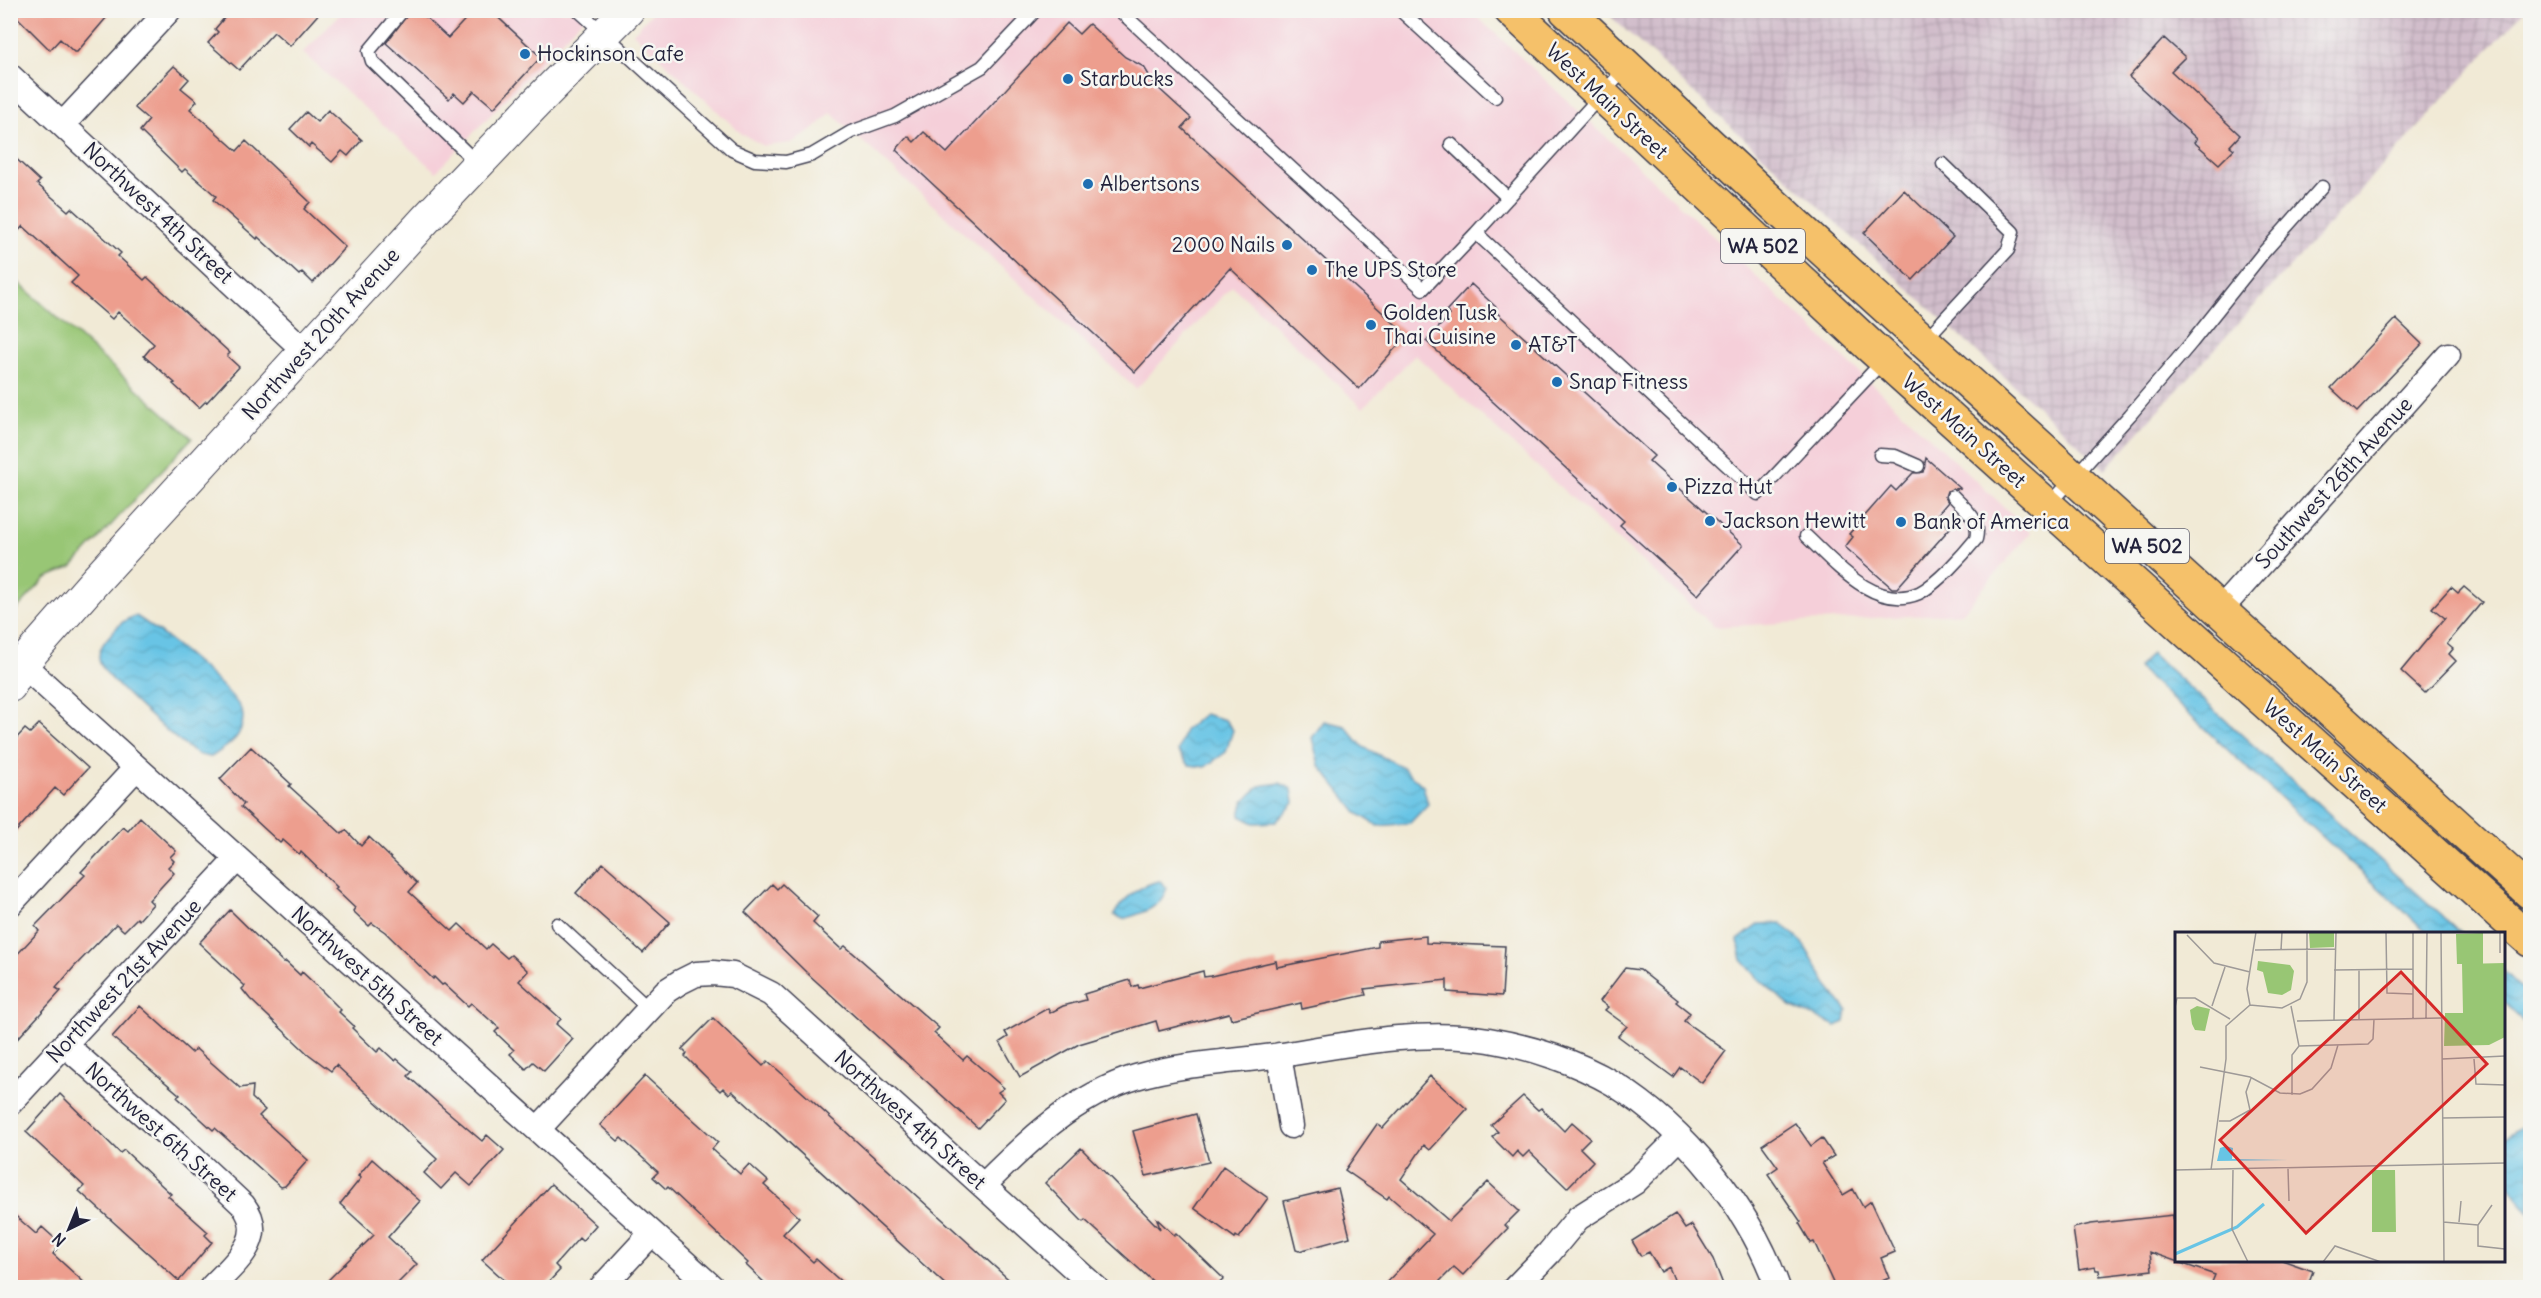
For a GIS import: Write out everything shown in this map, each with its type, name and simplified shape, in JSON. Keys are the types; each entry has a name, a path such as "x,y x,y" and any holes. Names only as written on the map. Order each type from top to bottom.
{"highway":[{"name":"West Main Street","path":"1511,10 1885,359 2530,940"},
{"name":"West Main Street","path":"1566,10 1923,342 2530,892"}],"street":[{"path":"63,124 169,10"},
{"name":"Northwest 20th Avenue","path":"14,673 478,164 628,10"},
{"name":"Northwest 4th Street","path":"10,76 306,352"},
{"name":"Southwest 26th Avenue","path":"2219,611 2448,355"},
{"name":"Northwest 5th Street","path":"14,673 136,768 712,1287"},
{"path":"10,904 136,768"},
{"name":"Northwest 21st Avenue","path":"10,1103 237,860"},
{"name":"Northwest 4th Street","path":"649,1009 666,991 696,974 733,975 771,994 1096,1287"},
{"path":"538,1129 649,1009"},
{"path":"983,1186 1041,1130 1098,1093 1136,1077 1187,1066 1279,1055 1356,1042 1422,1037 1489,1040 1560,1059 1613,1084 1645,1108 1679,1138 1731,1196 1755,1233 1778,1287"},
{"name":"Northwest 6th Street","path":"65,1045 243,1206 253,1223 252,1238 246,1249 210,1287"},
{"path":"1279,1055 1291,1126"},
{"path":"1515,1287 1549,1253 1578,1218 1635,1182 1679,1138"},
{"path":"601,1287 652,1233"}],"lane":[{"path":"403,10 369,51 372,61 478,164"},
{"path":"578,10 732,150 755,160 786,162 812,154 851,132 895,116 982,68 1036,10"},
{"path":"1119,10 1423,289 1627,68"},
{"path":"1400,10 1495,97"},
{"path":"1451,144 1508,198"},
{"path":"1923,342 2008,250 2013,232 1944,164"},
{"path":"2048,506 2184,351 2263,253 2322,187"},
{"path":"1476,233 1758,494 1885,359"},
{"path":"1880,455 1895,456 1918,466"},
{"path":"1806,536 1861,584 1878,594 1898,596 1918,593 1932,584 1976,539 1978,529 1976,520 1953,496"},
{"path":"558,924 649,1009"}],"shaded area":[{"path":"655,10 1471,11 2031,532 1962,613 1714,627 1415,355 1363,408 1232,286 1136,389 831,113 813,130 791,143 764,146 742,134 633,33"},
{"path":"1611,10 2524,11 2105,469 1608,14"},
{"path":"343,11 590,11 436,172 303,53"}],"green space":[{"path":"11,276 192,438 72,567 46,578 11,615"}],"water":[{"path":"136,616 197,663 229,693 239,706 243,716 237,736 229,745 211,757 196,753 173,736 115,682 100,663 101,647 106,640 122,623"},
{"path":"2151,653 2460,932 2427,932 2138,668"},
{"path":"1204,714 1225,720 1233,730 1226,752 1205,767 1189,765 1178,751 1185,730"},
{"path":"1324,721 1345,726 1363,747 1401,766 1423,786 1428,804 1410,823 1378,826 1357,813 1319,765 1312,738"},
{"path":"1280,783 1292,789 1294,803 1276,822 1254,823 1240,816 1243,803 1259,786"},
{"path":"1160,881 1167,888 1155,905 1123,919 1114,915 1133,893 1146,885"},
{"path":"1781,923 1802,942 1829,988 1847,1010 1845,1022 1836,1026 1790,1006 1759,979 1742,960 1738,940 1759,924"},
{"path":"2505,973 2530,997 2530,1027 2505,1003"},
{"path":"2530,1121 2530,1212 2514,1194 2506,1179 2505,1137"}],"building":[{"path":"10,10 113,10 77,52 74,52 60,39 50,50"},
{"path":"231,10 322,10 290,46 274,32 239,70 208,43 218,32 215,29"},
{"path":"411,10 418,10 448,38 474,10 490,10 541,57 494,108 474,91 464,102 454,93 449,99 386,43"},
{"name":"Albertsons","path":"1067,23 1079,34 1089,24 1125,57 1144,67 1155,85 1191,118 1182,128 1407,335 1359,389 1230,268 1135,372 896,150 908,136 914,142 924,132 947,153"},
{"path":"2164,38 2185,57 2171,71 2240,135 2230,146 2234,149 2219,164 2194,142 2197,139 2129,77"},
{"path":"174,66 189,79 181,88 197,101 190,109 237,151 246,141 310,202 304,209 345,247 313,283 302,272 299,275 258,237 257,239 213,200 216,196 185,169 182,172 140,131 149,120 135,108 136,105"},
{"path":"328,110 362,140 348,156 342,151 332,162 311,144 309,147 290,129 306,112 317,122"},
{"path":"10,153 40,181 37,184 68,211 71,208 121,253 118,256 144,280 147,277 230,353 227,356 239,367 207,402 199,408 173,384 175,383 144,356 154,344 118,312 112,319 71,283 78,276 23,226 10,240"},
{"path":"1904,190 1953,237 1913,280 1864,233"},
{"path":"1471,284 1497,308 1495,311 1654,456 1649,461 1743,545 1698,595 1620,525 1624,521 1426,341 1450,315 1446,311"},
{"path":"2396,319 2422,344 2357,412 2331,388"},
{"name":"Bank of America","path":"1926,458 1960,488 1947,491 1945,497 1948,502 1936,516 1950,528 1897,588 1892,588 1845,547 1853,537 1849,534 1891,486 1896,491 1913,473 1923,472"},
{"path":"2451,587 2458,593 2464,587 2482,602 2447,644 2453,649 2449,654 2456,661 2425,693 2401,671 2445,618 2432,608"},
{"path":"39,724 88,768 63,795 55,788 10,838 10,745 25,729 30,733"},
{"path":"251,747 291,784 289,786 342,834 346,830 361,846 369,837 417,883 409,892 452,931 459,924 486,949 491,944 507,958 511,955 528,971 519,981 561,1019 556,1024 573,1039 544,1071 533,1062 526,1069 510,1054 514,1050 495,1032 499,1028 471,1003 468,1006 444,984 442,985 434,977 433,979 385,932 372,923 369,926 353,911 355,908 335,889 337,887 301,852 299,854 283,840 280,843 241,807 244,804 220,779"},
{"path":"140,817 176,851 170,857 174,861 168,867 174,873 149,900 153,904 139,920 137,918 124,931 116,924 74,967 56,988 61,991 10,1047 10,962 39,931 35,926 85,875 81,872 123,827 128,831"},
{"path":"603,863 670,922 643,953 576,893"},
{"path":"772,884 777,889 782,884 818,917 813,923 841,949 845,946 939,1028 934,1033 963,1060 967,1056 1004,1088 998,1092 1005,1099 978,1128 807,973 745,912"},
{"path":"230,910 284,963 286,962 300,975 302,972 319,988 341,1010 339,1012 354,1026 352,1028 377,1052 381,1048 395,1061 397,1059 412,1072 408,1076 482,1141 487,1135 504,1150 471,1186 456,1173 441,1189 424,1173 437,1159 336,1065 331,1071 307,1053 250,999 242,989 245,986 199,943"},
{"path":"1426,936 1426,943 1505,946 1502,996 1447,992 1447,980 1364,989 1366,995 1302,1009 1301,1003 1231,1019 1229,1013 1159,1031 1156,1021 1079,1044 1020,1077 1000,1042 1008,1037 1005,1032 1048,1008 1050,1013 1063,1006 1086,1000 1084,994 1130,980 1132,987 1138,985 1139,988 1203,971 1204,977 1276,961 1277,967 1378,947 1378,941"},
{"path":"1625,968 1640,970 1678,1000 1676,1002 1690,1013 1684,1021 1726,1051 1702,1083 1680,1067 1673,1077 1618,1036 1627,1026 1605,1010 1608,1007 1600,1001"},
{"path":"140,1006 192,1053 196,1049 240,1088 253,1086 252,1098 265,1110 259,1116 308,1160 285,1186 281,1187 215,1128 213,1130 177,1097 180,1095 112,1037"},
{"path":"713,1018 763,1066 768,1061 1017,1287 948,1287 732,1091 729,1094 723,1088 720,1091 685,1056 687,1054 682,1049"},
{"path":"645,1076 718,1142 712,1149 740,1174 749,1164 768,1181 764,1185 799,1217 783,1234 813,1262 816,1259 847,1287 769,1287 746,1265 748,1263 668,1187 666,1189 653,1177 658,1172 621,1138 618,1141 600,1125"},
{"path":"1430,1076 1467,1109 1430,1150 1424,1145 1401,1179 1449,1221 1488,1182 1519,1211 1505,1225 1508,1228 1463,1275 1454,1267 1434,1287 1382,1287 1433,1234 1389,1196 1387,1199 1345,1170 1377,1124 1383,1128"},
{"path":"60,1094 120,1153 124,1150 171,1194 168,1196 208,1232 205,1235 212,1242 179,1281 79,1191 84,1186 26,1132"},
{"path":"1523,1096 1538,1110 1541,1108 1564,1131 1572,1122 1590,1138 1580,1148 1593,1161 1567,1188 1529,1151 1523,1157 1517,1151 1512,1157 1492,1137 1498,1132 1491,1125"},
{"path":"1196,1114 1209,1162 1146,1176 1133,1131"},
{"path":"1795,1123 1811,1146 1822,1138 1834,1156 1822,1163 1843,1195 1853,1189 1863,1207 1871,1201 1895,1252 1881,1258 1889,1278 1868,1287 1835,1287 1814,1242 1811,1243 1799,1223 1801,1222 1768,1174 1778,1167 1762,1145"},
{"path":"1081,1148 1160,1229 1157,1219 1174,1235 1176,1233 1224,1279 1215,1287 1159,1287 1085,1220 1083,1222 1045,1183"},
{"path":"372,1159 420,1201 388,1237 417,1264 394,1287 321,1287 374,1235 340,1204 361,1178 358,1176"},
{"path":"1223,1166 1268,1198 1239,1238 1236,1236 1235,1238 1194,1208"},
{"path":"551,1184 596,1225 582,1241 579,1238 555,1265 560,1270 544,1287 512,1287 482,1260"},
{"path":"1338,1188 1350,1237 1296,1250 1284,1201"},
{"path":"10,1211 36,1234 42,1227 61,1244 53,1254 89,1287 16,1287 10,1282"},
{"path":"1675,1214 1685,1229 1692,1225 1713,1259 1724,1287 1677,1287 1669,1267 1661,1272 1649,1252 1641,1256 1632,1241"},
{"path":"2173,1215 2175,1261 2150,1252 2152,1270 2100,1276 2099,1270 2095,1267 2079,1270 2073,1228"},
{"path":"2288,1262 2313,1271 2307,1287 2210,1287 2215,1275 2180,1263"}],"place":[{"name":"Hockinson Cafe","path":"525,54"},
{"name":"Starbucks","path":"1068,79"},
{"name":"Albertsons","path":"1088,184"},
{"name":"2000 Nails","path":"1287,245"},
{"name":"The UPS Store","path":"1312,270"},
{"name":"Golden Tusk Thai Cuisine","path":"1371,325"},
{"name":"AT&T","path":"1516,345"},
{"name":"Snap Fitness","path":"1557,382"},
{"name":"Pizza Hut","path":"1672,487"},
{"name":"Jackson Hewitt","path":"1710,521"},
{"name":"Bank of America","path":"1901,522"}]}
